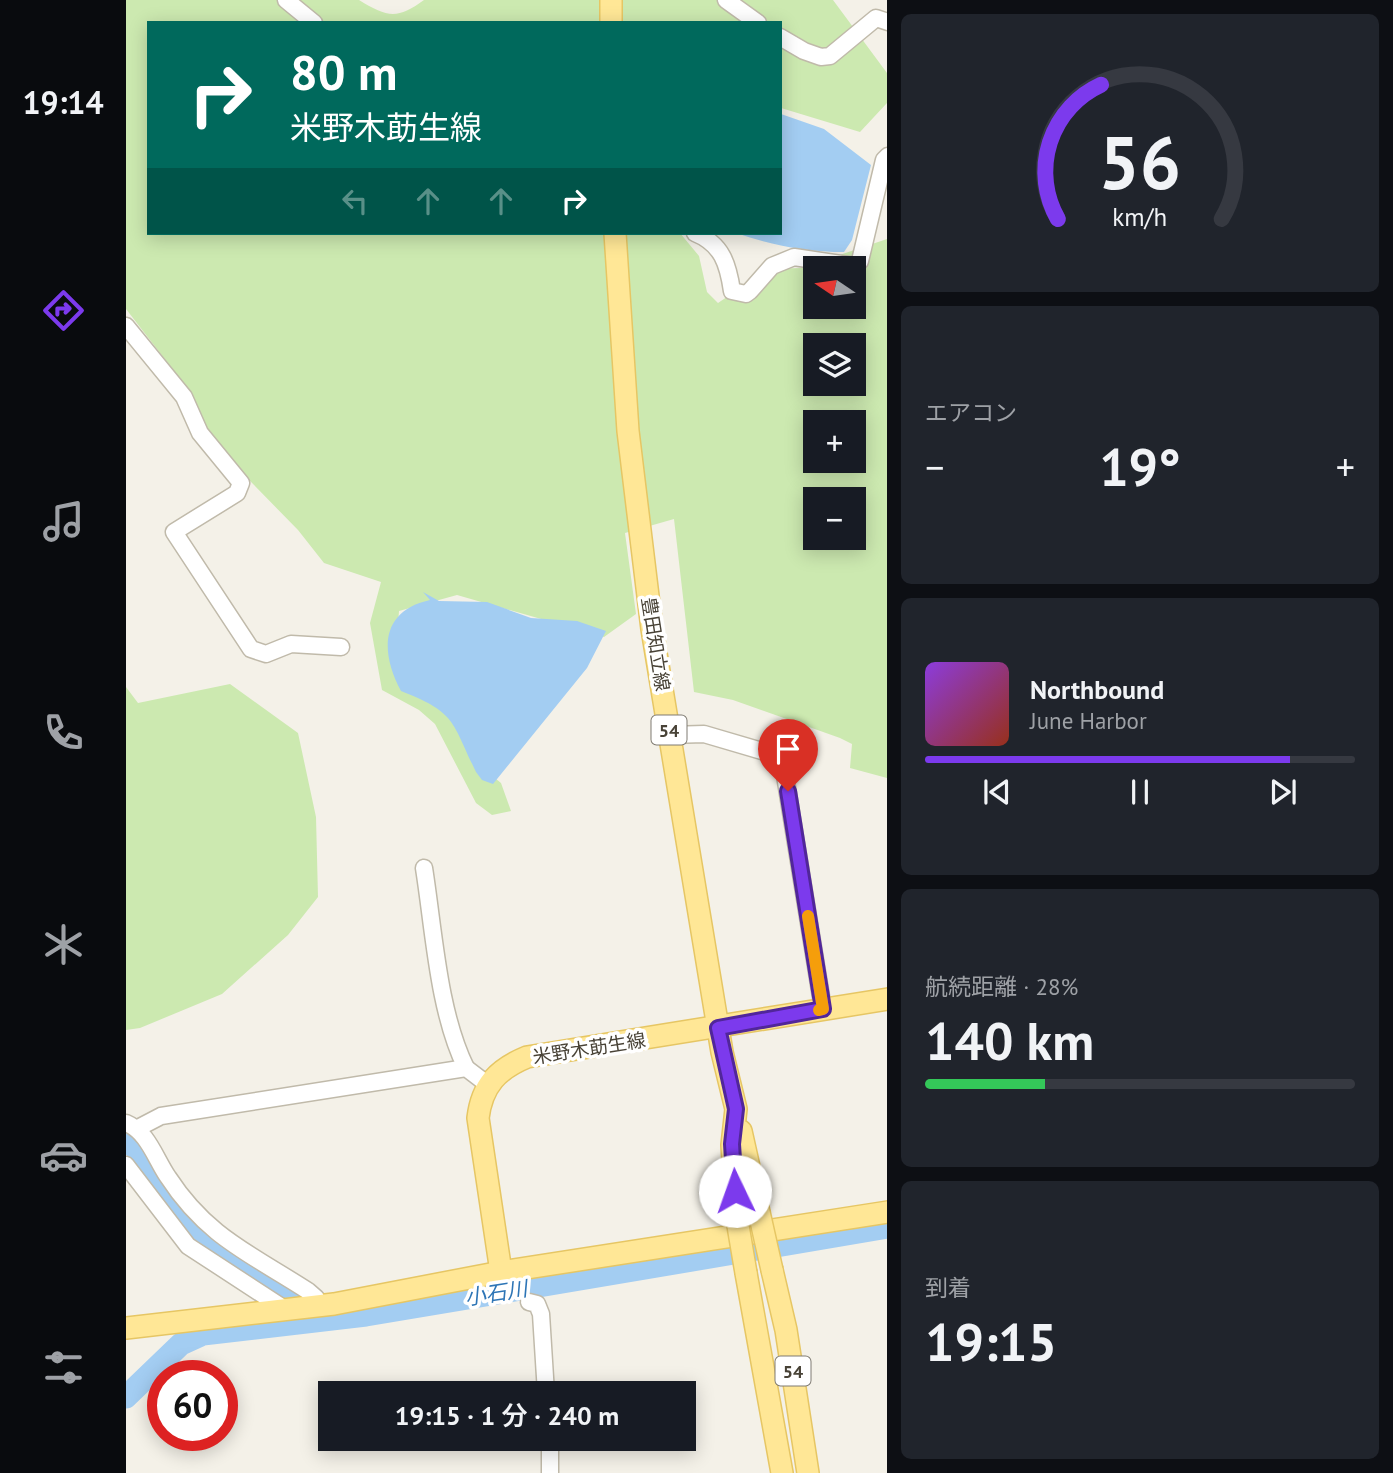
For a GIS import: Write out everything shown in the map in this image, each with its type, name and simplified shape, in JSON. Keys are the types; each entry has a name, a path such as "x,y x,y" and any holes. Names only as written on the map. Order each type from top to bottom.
{"main road":[{"path":"611,0 611,21"},
{"name":"豊田知立線","path":"615,235 628,431 652,629 722,1052 786,1330 808,1473"},
{"name":"米野木莇生線","path":"487,1084 508,1065 527,1057 887,999"},
{"path":"487,1084 480,1101 478,1118 501,1272"},
{"name":"豊田知立線","path":"736,1109 732,1144 736,1214 782,1473"},
{"path":"126,1328 318,1306 501,1272 887,1212"}],"street":[{"path":"286,0 312,21"},
{"path":"726,0 755,21"},
{"path":"782,38 821,57 831,56 876,18 887,22"},
{"path":"698,235 718,247 729,270 732,291 750,291 772,266 794,257 855,267 860,261 887,156"},
{"path":"126,326 184,397 200,433 241,482 237,493 174,533 251,649 266,654 291,645 312,643 341,647"},
{"path":"670,735 704,734 782,757 823,1009"},
{"path":"424,868 453,1037 466,1068 487,1084"},
{"path":"318,1306 316,1298 308,1291 236,1249 215,1233 169,1179 132,1126 161,1116 466,1068"},
{"path":"126,1165 188,1246 257,1289 280,1306 281,1310"},
{"path":"529,1302 537,1304 541,1314 545,1381"},
{"path":"550,1451 550,1473"}],"green space":[{"path":"126,0 359,0 377,10 392,14 406,11 424,0 833,0 887,73 887,103 860,132 782,108 782,21 147,21 147,235 682,235 699,256 707,292 718,303 768,269 803,267 803,319 866,319 866,256 837,256 887,239 887,778 850,768 852,744 840,738 733,700 694,692 674,519 625,533 636,614 604,637 457,595 399,611 396,651 476,739 485,770 501,783 511,811 492,815 476,803 435,724 419,710 382,690 370,623 381,582 324,563 298,530 203,433 191,393 126,309"},
{"path":"230,684 298,733 316,817 318,897 288,935 222,994 140,1028 126,1030 126,687 138,703"}],"water":[{"path":"782,114 824,129 871,165 852,240 844,252 816,251 742,235 782,235"},
{"path":"423,592 439,601 487,602 531,618 577,621 606,631 587,668 493,784 482,780 476,772 456,730 443,713 401,691 394,676 388,648 393,623 401,613 430,600"}],"waterway":[{"path":"126,1139 140,1152 160,1183 209,1242 299,1294 313,1308"},
{"name":"小石川","path":"126,1397 181,1344 203,1334 366,1315 887,1227"}],"slow traffic":[{"path":"808,916 823,1009 819,1010"}],"route":[{"path":"735,1191 732,1144 736,1109 718,1028 823,1009 788,791"}]}
